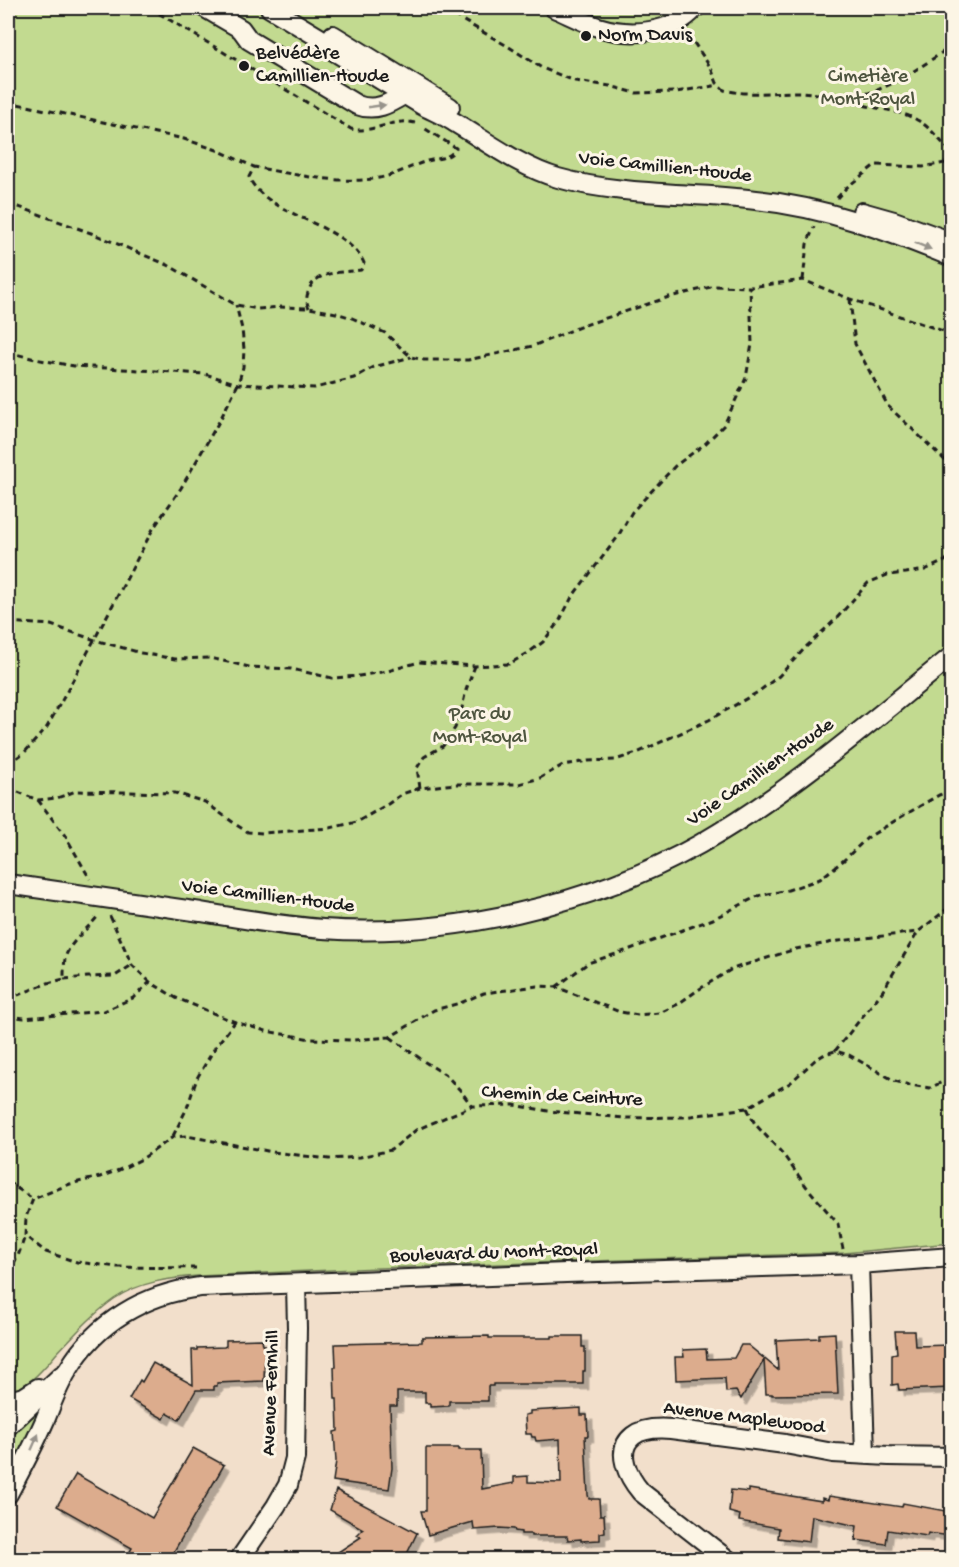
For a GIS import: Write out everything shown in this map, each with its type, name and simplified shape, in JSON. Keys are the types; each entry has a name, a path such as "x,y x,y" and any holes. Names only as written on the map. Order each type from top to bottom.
{"street":[{"path":"205,8 241,29 249,40 357,105 364,108 388,105 405,94"},
{"name":"Voie Camillien-Houde","path":"270,8 432,111 446,116 514,158 556,178 652,193 781,203 824,212 867,225 951,257"},
{"name":"Voie Camillien-Houde","path":"287,8 537,160 558,168 616,180 673,186 756,190 794,196 894,221 951,242"},
{"path":"554,8 594,26 630,31 661,29 682,19 695,8"},
{"name":"Voie Camillien-Houde","path":"8,893 308,928 348,930 413,928 476,921 519,912 572,898 632,877 700,844 743,817 854,736 951,656"},
{"name":"Voie Camillien-Houde","path":"8,884 102,903 318,938 416,937 474,930 556,912 618,892 656,876 732,835 800,788 951,669"},
{"name":"Boulevard du Mont-Royal","path":"8,1426 67,1370 85,1346 110,1322 135,1306 184,1289 859,1264 951,1257"},
{"path":"859,1264 865,1455"},
{"name":"Avenue Fernhill","path":"239,1560 288,1485 295,1458 296,1284"},
{"path":"8,1401 24,1397 67,1370"},
{"name":"Boulevard du Mont-Royal","path":"8,1494 28,1457 67,1370"},
{"name":"Avenue Maplewood","path":"728,1560 641,1492 632,1481 625,1461 626,1444 634,1435 658,1428 785,1444 833,1453 951,1457"}],"path":[{"path":"447,8 462,20 542,68 575,81 610,86 636,93 676,92 719,85"},
{"path":"675,23 690,36 719,85 724,90 735,93 801,92 845,97 860,95 897,80 951,46"},
{"path":"226,54 230,48"},
{"path":"845,97 855,104 916,119 930,129 951,152"},
{"path":"8,102 184,139 217,150 254,167 344,180 378,178 450,155 456,148"},
{"path":"846,188 875,165 923,167 951,160"},
{"path":"254,167 249,177 252,184 270,200 342,239 362,258 364,263 361,270 318,277 310,287 307,296 309,308"},
{"path":"8,203 91,233 168,265 236,305 258,309 309,308 352,318 385,333 411,357"},
{"path":"802,280 807,244 812,230"},
{"path":"8,352 74,366 205,374 238,384 315,388 354,378 374,367 411,357 424,360 468,360 533,346 582,326 669,297 715,286 750,287 802,280 951,334"},
{"path":"8,622 51,625 141,653 175,659 210,658 249,667 291,669 332,678 388,671 419,662 476,666 509,664 543,642 560,620 572,597 617,538 632,512 675,466 706,443 724,425 746,378 752,344 750,287"},
{"path":"850,299 855,344 888,406 951,467"},
{"path":"8,764 25,752 47,727 153,529 181,488 238,384 243,367 244,349 243,329 236,305"},
{"path":"8,788 38,800 57,798 76,791 175,793 205,802 248,832 263,833 330,828 357,822 402,794 420,788 455,784 519,784 540,778 563,765 615,759 637,753 693,729 758,692 779,676 868,583 887,575 925,570 945,561 951,554"},
{"path":"420,788 417,768 424,758 442,746 455,728 476,666"},
{"path":"556,987 588,963 713,919 758,896 788,890 820,879 867,838 951,790"},
{"path":"38,800 66,837 132,965 150,982 176,998 235,1022 311,1040 390,1037 434,1010 484,993 537,986 556,987 620,1012 638,1015 660,1013 732,969 796,949 839,940 918,932"},
{"path":"64,979 65,957 76,939 88,929 102,903"},
{"path":"951,905 918,932 882,992 835,1051 849,1055 895,1081 909,1085 930,1088 951,1077"},
{"path":"8,999 64,979 115,976 132,965"},
{"path":"8,1017 24,1018 104,1011 132,998 150,982"},
{"path":"8,1273 18,1256 25,1236 26,1217 33,1199 70,1184 119,1170 142,1159 173,1137 197,1078 216,1046 235,1022"},
{"path":"390,1037 446,1075 472,1106"},
{"name":"Chemin de Ceinture","path":"173,1137 187,1136 273,1152 329,1159 360,1158 391,1150 416,1130 472,1106 514,1105 548,1111 625,1118 684,1117 747,1108 790,1083 815,1060 835,1051"},
{"path":"747,1108 755,1124 782,1153 838,1224 844,1253"},
{"path":"8,1172 9,1183 33,1199"},
{"path":"25,1236 46,1252 77,1262 117,1267 202,1269"}],"green space":[{"name":"Parc du Mont-Royal","path":"8,8 951,8 951,1243 844,1253 379,1268 198,1276 166,1280 144,1285 114,1299 84,1324 35,1377 8,1393"},
{"path":"35,1411 40,1417 8,1479 8,1441"}],"building":[{"path":"895,1331 914,1331 915,1346 951,1345 951,1388 899,1390 898,1384 892,1385 892,1354 897,1353"},
{"path":"835,1333 838,1394 766,1394 764,1360 741,1399 736,1391 726,1392 725,1378 676,1380 675,1357 684,1357 683,1350 706,1349 707,1359 734,1358 741,1345 748,1345 778,1370 776,1340 819,1338 819,1334"},
{"path":"489,1336 489,1338 552,1338 552,1336 582,1336 582,1347 585,1347 583,1384 493,1384 493,1386 488,1386 488,1401 449,1401 449,1406 430,1407 430,1403 425,1403 425,1392 397,1392 397,1406 390,1406 392,1468 389,1489 333,1481 336,1461 334,1432 338,1431 337,1399 335,1399 335,1344 422,1342 422,1337"},
{"path":"262,1339 265,1345 264,1381 217,1383 214,1390 196,1390 179,1420 167,1413 164,1419 129,1399 153,1363 193,1385 192,1350 224,1347 226,1340"},
{"path":"581,1408 581,1415 587,1415 588,1436 585,1436 588,1495 589,1499 599,1499 600,1515 604,1515 605,1532 600,1533 600,1540 581,1541 581,1539 568,1540 567,1536 531,1536 531,1534 521,1534 514,1529 474,1530 473,1522 428,1535 421,1511 426,1511 426,1448 481,1450 482,1489 514,1483 514,1477 528,1476 528,1482 561,1483 560,1439 536,1441 531,1434 526,1434 525,1415 530,1414 530,1411"},
{"path":"193,1448 224,1465 169,1560 125,1560 132,1548 57,1506 76,1474 152,1518"},
{"path":"749,1489 822,1501 822,1498 828,1500 829,1496 902,1507 903,1503 951,1512 951,1536 928,1533 927,1536 888,1530 886,1544 855,1540 857,1526 812,1516 809,1542 778,1538 779,1528 739,1521 740,1515 729,1512 731,1490 749,1492"},
{"path":"336,1490 417,1533 404,1560 326,1560 361,1537 357,1535 363,1529 330,1510"}],"place":[{"name":"Norm Davis","path":"586,36"},
{"name":"Belvédère Camillien-Houde","path":"244,66"}],"park label":[{"name":"Cimetière Mont-Royal","path":"868,88"}]}
